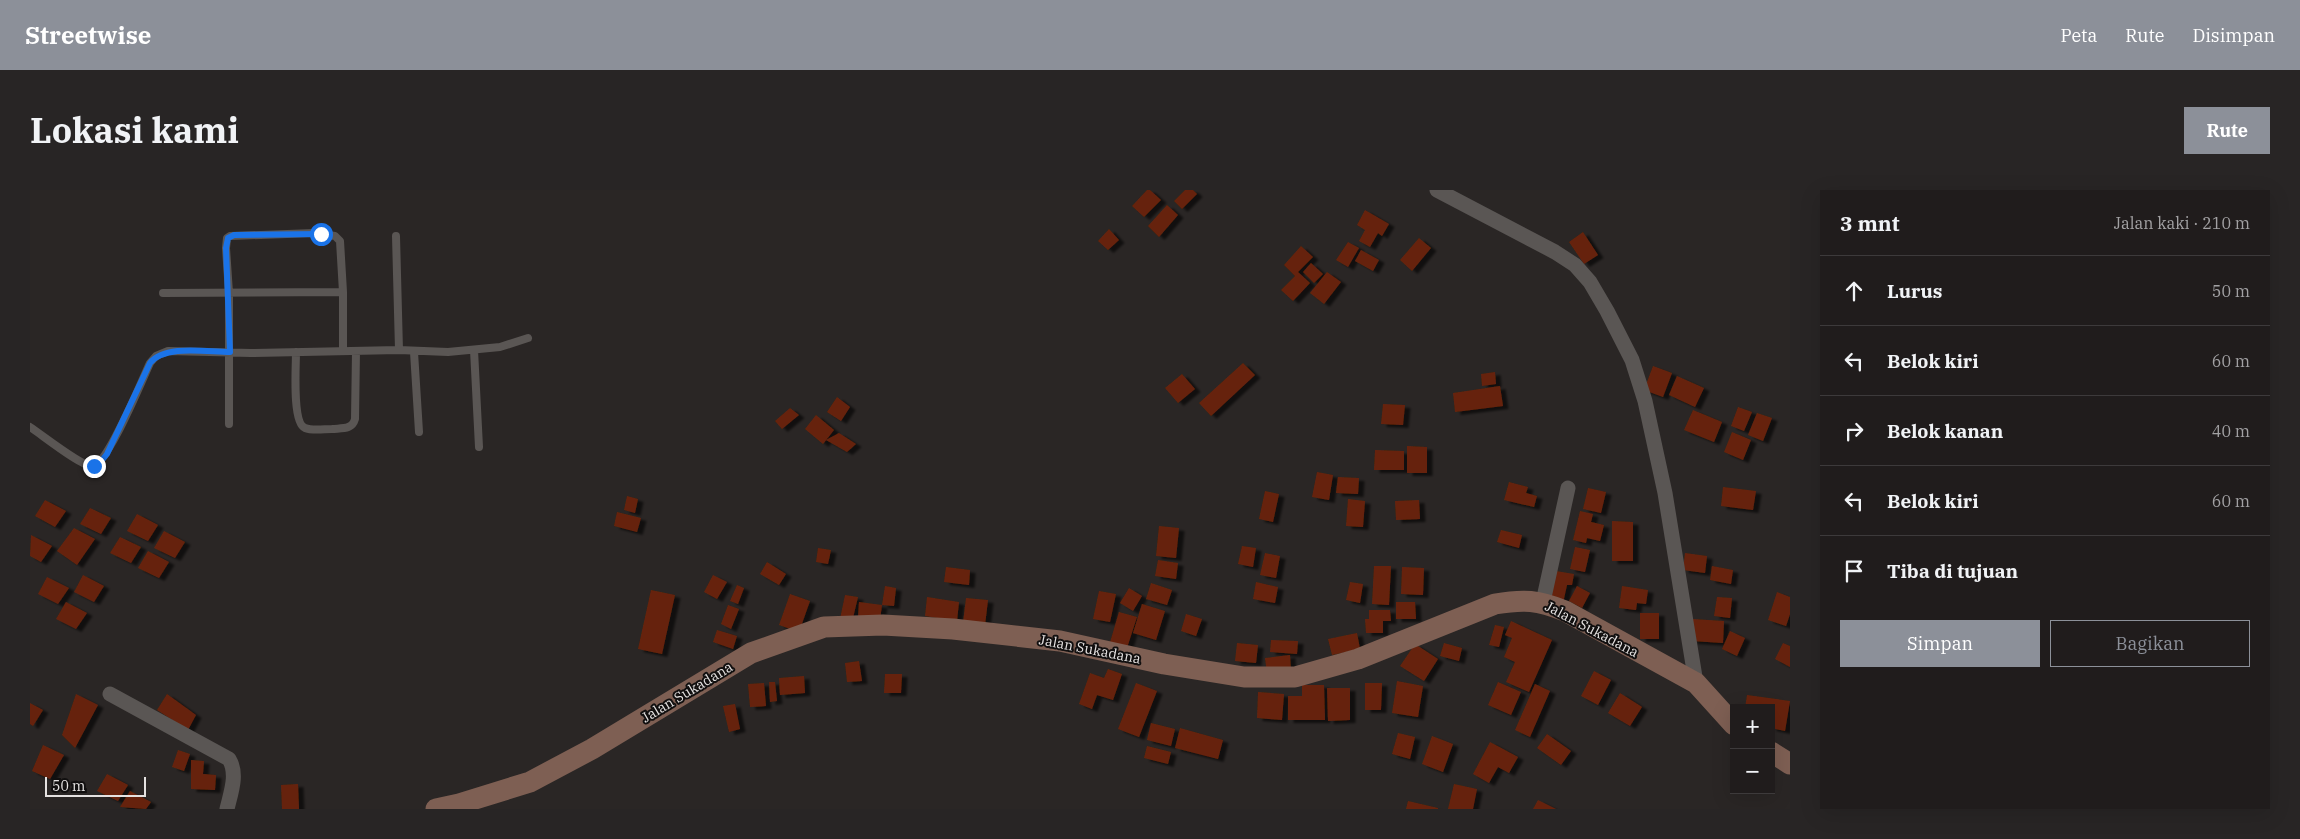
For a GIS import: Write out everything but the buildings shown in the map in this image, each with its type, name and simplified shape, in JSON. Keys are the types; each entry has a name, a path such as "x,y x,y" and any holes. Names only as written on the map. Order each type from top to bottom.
{"main road":[{"name":"Jalan Sukadana","path":"436,809 459,804 530,782 592,749 700,682 751,653 824,627 883,625 963,630 1060,641 1164,664 1244,677 1294,677 1358,660 1495,604 1516,600 1543,602 1565,611 1696,683 1730,721"},
{"path":"1775,755 1790,764"}],"street":[{"path":"1437,190 1555,252 1575,265 1590,282 1607,311 1632,360 1645,401 1665,493 1696,683"},
{"path":"1543,602 1568,488"},
{"path":"110,694 230,759 234,767 234,776 227,809"}],"lane":[{"path":"229,424 229,293 226,248 230,236 314,233 335,236 340,241 343,292 343,350"},
{"path":"396,236 399,350"},
{"path":"163,292 343,292"},
{"path":"30,427 83,463 94,466 99,464 107,454 150,363 156,356 168,351 296,352 399,350 414,352 474,350 500,347 528,338"},
{"path":"296,352 297,413 300,424 305,428 312,429 345,428 351,426 355,419 356,350"},
{"path":"474,350 479,447"},
{"path":"414,352 419,432"}],"route":[{"path":"94,466 99,464 107,454 150,363 156,356 168,351 230,352 226,248 228,238 234,235 321,234"}]}
